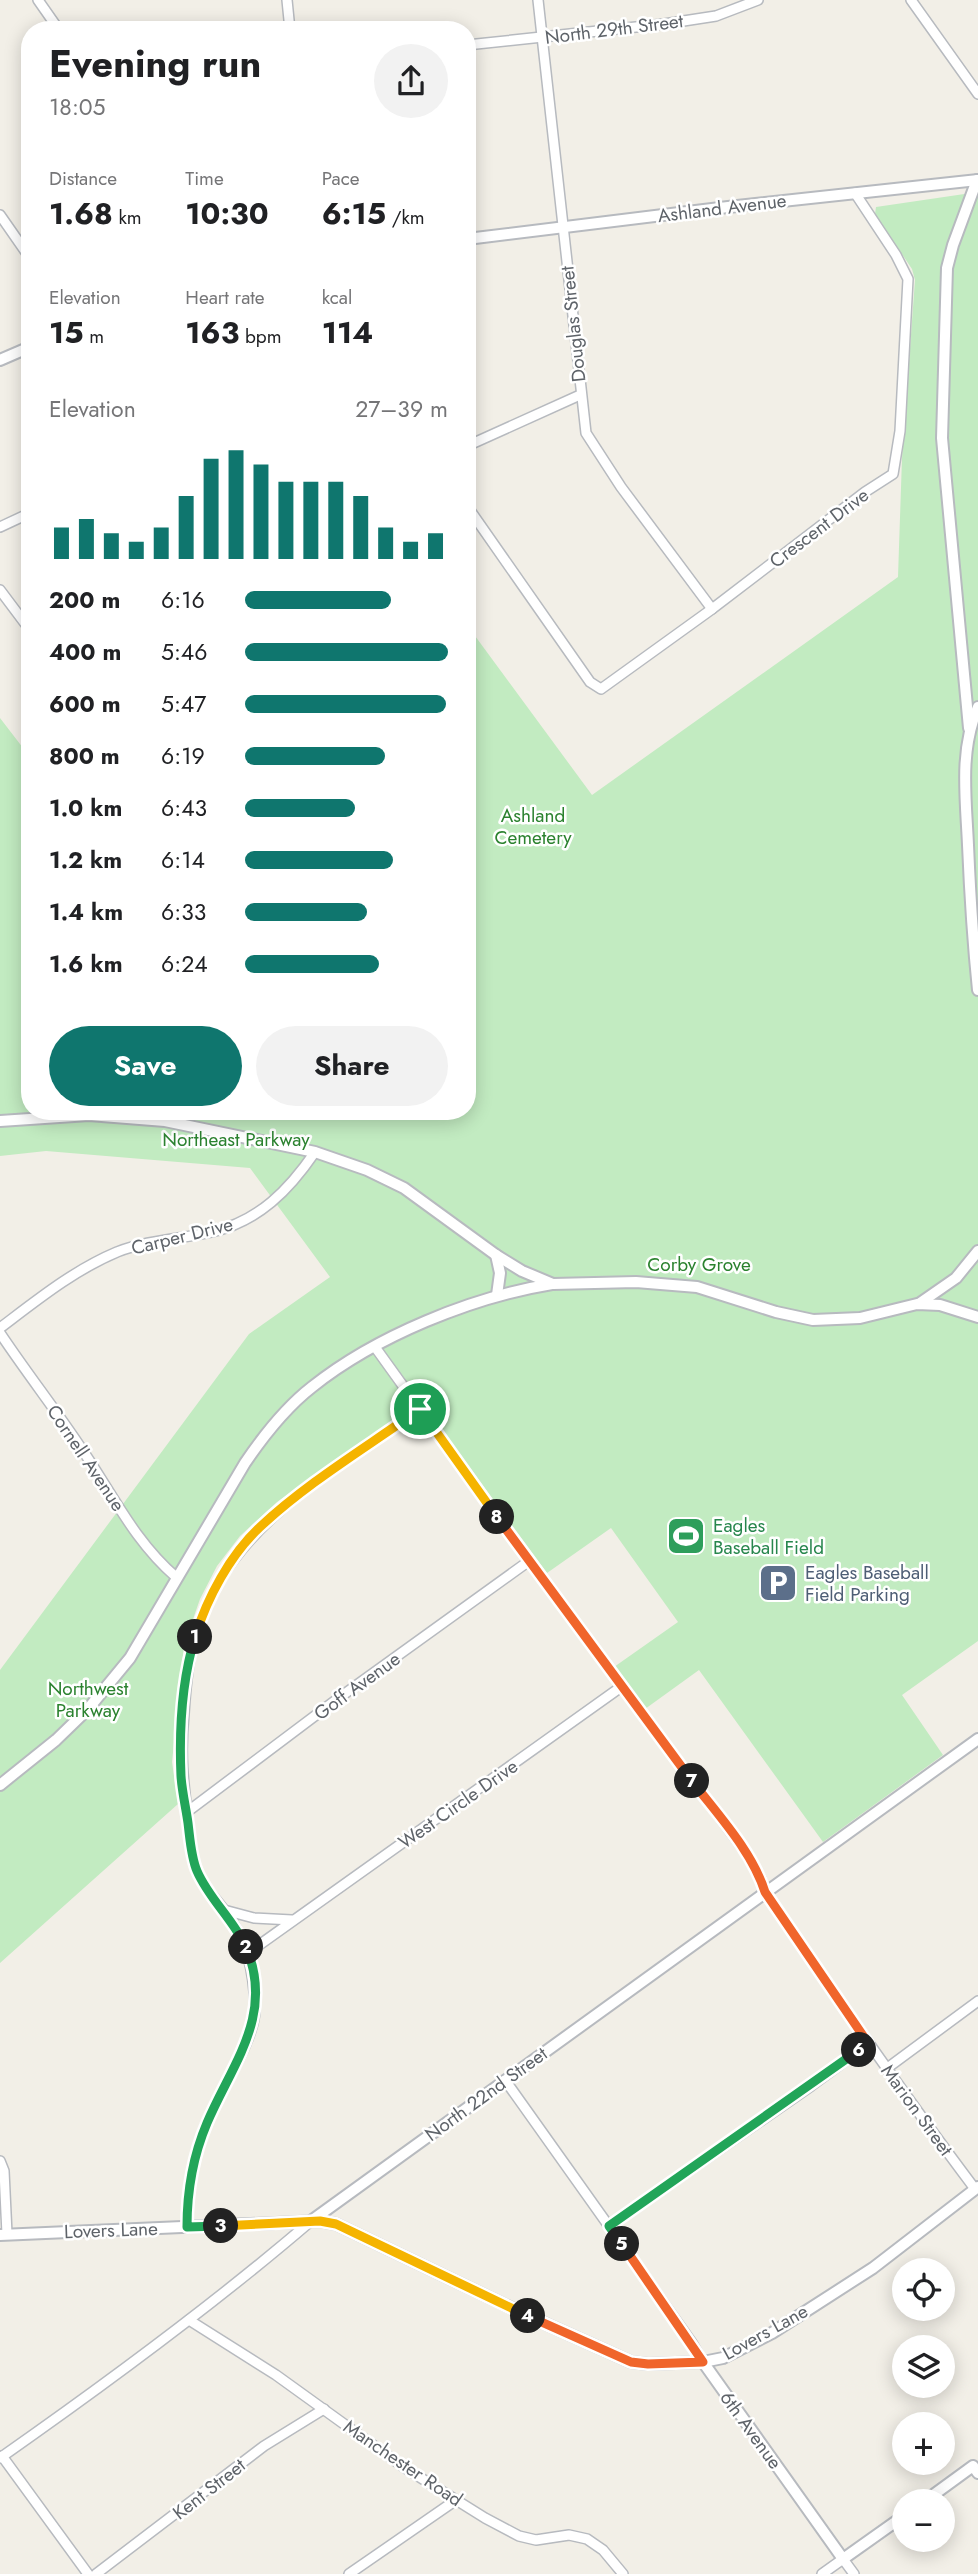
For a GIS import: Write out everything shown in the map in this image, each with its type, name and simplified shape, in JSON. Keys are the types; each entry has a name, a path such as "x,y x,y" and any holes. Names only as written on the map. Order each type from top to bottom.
{"street":[{"path":"38,0 53,21"},
{"path":"287,0 289,21"},
{"name":"Douglas Street","path":"538,0 586,433 592,446 712,609"},
{"name":"North 29th Street","path":"476,44 716,16 758,0"},
{"path":"911,0 978,94"},
{"path":"978,180 978,186"},
{"path":"978,180 947,268 942,398 942,438 969,728 964,763 971,932 978,990"},
{"name":"Ashland Avenue","path":"476,238 978,180"},
{"name":"Crescent Drive","path":"476,519 590,682 601,689 712,609 865,492 893,474 900,431 908,279 896,255 855,193"},
{"path":"0,215 21,245"},
{"path":"0,360 21,351"},
{"path":"476,442 580,395"},
{"path":"0,527 21,517"},
{"path":"0,590 21,618"},
{"path":"969,728 978,707"},
{"path":"0,1121 21,1120"},
{"path":"153,1120 315,1152 367,1170 404,1188 496,1255 522,1271 552,1284"},
{"name":"Carper Drive","path":"0,1328 72,1276 119,1252 160,1240 213,1232 252,1217 292,1184 315,1152"},
{"path":"917,1304 956,1278 978,1251"},
{"path":"496,1255 500,1273 497,1294"},
{"path":"0,1785 56,1740 108,1687 130,1658 176,1577 265,1435 312,1387 375,1347 445,1314 497,1294 552,1284 636,1282 697,1287 776,1312 813,1320 860,1318 917,1304 940,1305 978,1317"},
{"name":"Cornell Avenue","path":"0,1333 82,1449 136,1536 176,1577"},
{"name":"Marion Street","path":"375,1347 621,1687 744,1850 761,1879 765,1892 868,2043 976,2188"},
{"path":"187,2227 187,2199 194,2160 206,2125 248,2040 255,2012 254,1978 248,1953 238,1930 204,1886 195,1867 181,1778 181,1742 188,1671 200,1619 216,1586 259,1528 296,1497 420,1409"},
{"name":"Goff Avenue","path":"187,1812 529,1561"},
{"name":"West Circle Drive","path":"248,1953 621,1687"},
{"name":"North 22nd Street","path":"1,2457 189,2320 311,2221 978,1740"},
{"path":"224,1910 254,1918 294,1920"},
{"path":"886,2069 978,2001"},
{"path":"609,2226 868,2043"},
{"name":"6th Avenue","path":"505,2080 854,2574"},
{"path":"0,2161 4,2171 4,2235"},
{"name":"Lovers Lane","path":"4,2235 311,2221 336,2224 631,2362 703,2362 723,2358 772,2333 873,2268 976,2188"},
{"name":"Manchester Road","path":"189,2320 456,2500 519,2536 536,2540 569,2535 587,2539 603,2550 623,2574"},
{"name":"Kent Street","path":"96,2574 264,2446 324,2409"},
{"path":"1,2457 88,2574"},
{"path":"943,2489 976,2467"},
{"path":"349,2574 456,2500"},
{"path":"822,2574 892,2524"}],"green space":[{"name":"Corby Grove","path":"978,192 978,1641 902,1695 943,1755 823,1842 699,1670 645,1709 614,1667 678,1622 611,1528 547,1573 421,1401 277,1502 240,1536 217,1566 200,1599 184,1645 172,1762 178,1804 0,1963 0,1670 249,1334 330,1277 250,1168 46,1151 0,1156 0,718 21,745 21,1120 476,1120 476,637 592,795 898,577 902,458 915,280 912,269 875,214 876,207"}],"place":[{"name":"Eagles Baseball Field","path":"686,1536"},
{"name":"Eagles Baseball Field Parking","path":"778,1583"}],"route":[{"path":"420,1409 621,1687 744,1850 761,1879 765,1892 868,2043 811,2086 609,2226 703,2362 631,2362 336,2224 320,2221 187,2227 187,2199 194,2160 206,2125 248,2040 255,2012 254,1978 248,1953 238,1930 204,1886 195,1867 191,1846 181,1778 181,1742 190,1653 200,1619 216,1586 259,1528 296,1497 420,1409"}],"park label":[{"name":"Ashland Cemetery","path":"533,826"},
{"name":"Northeast Parkway","path":"236,1139"},
{"name":"Northwest Parkway","path":"88,1699"}]}
